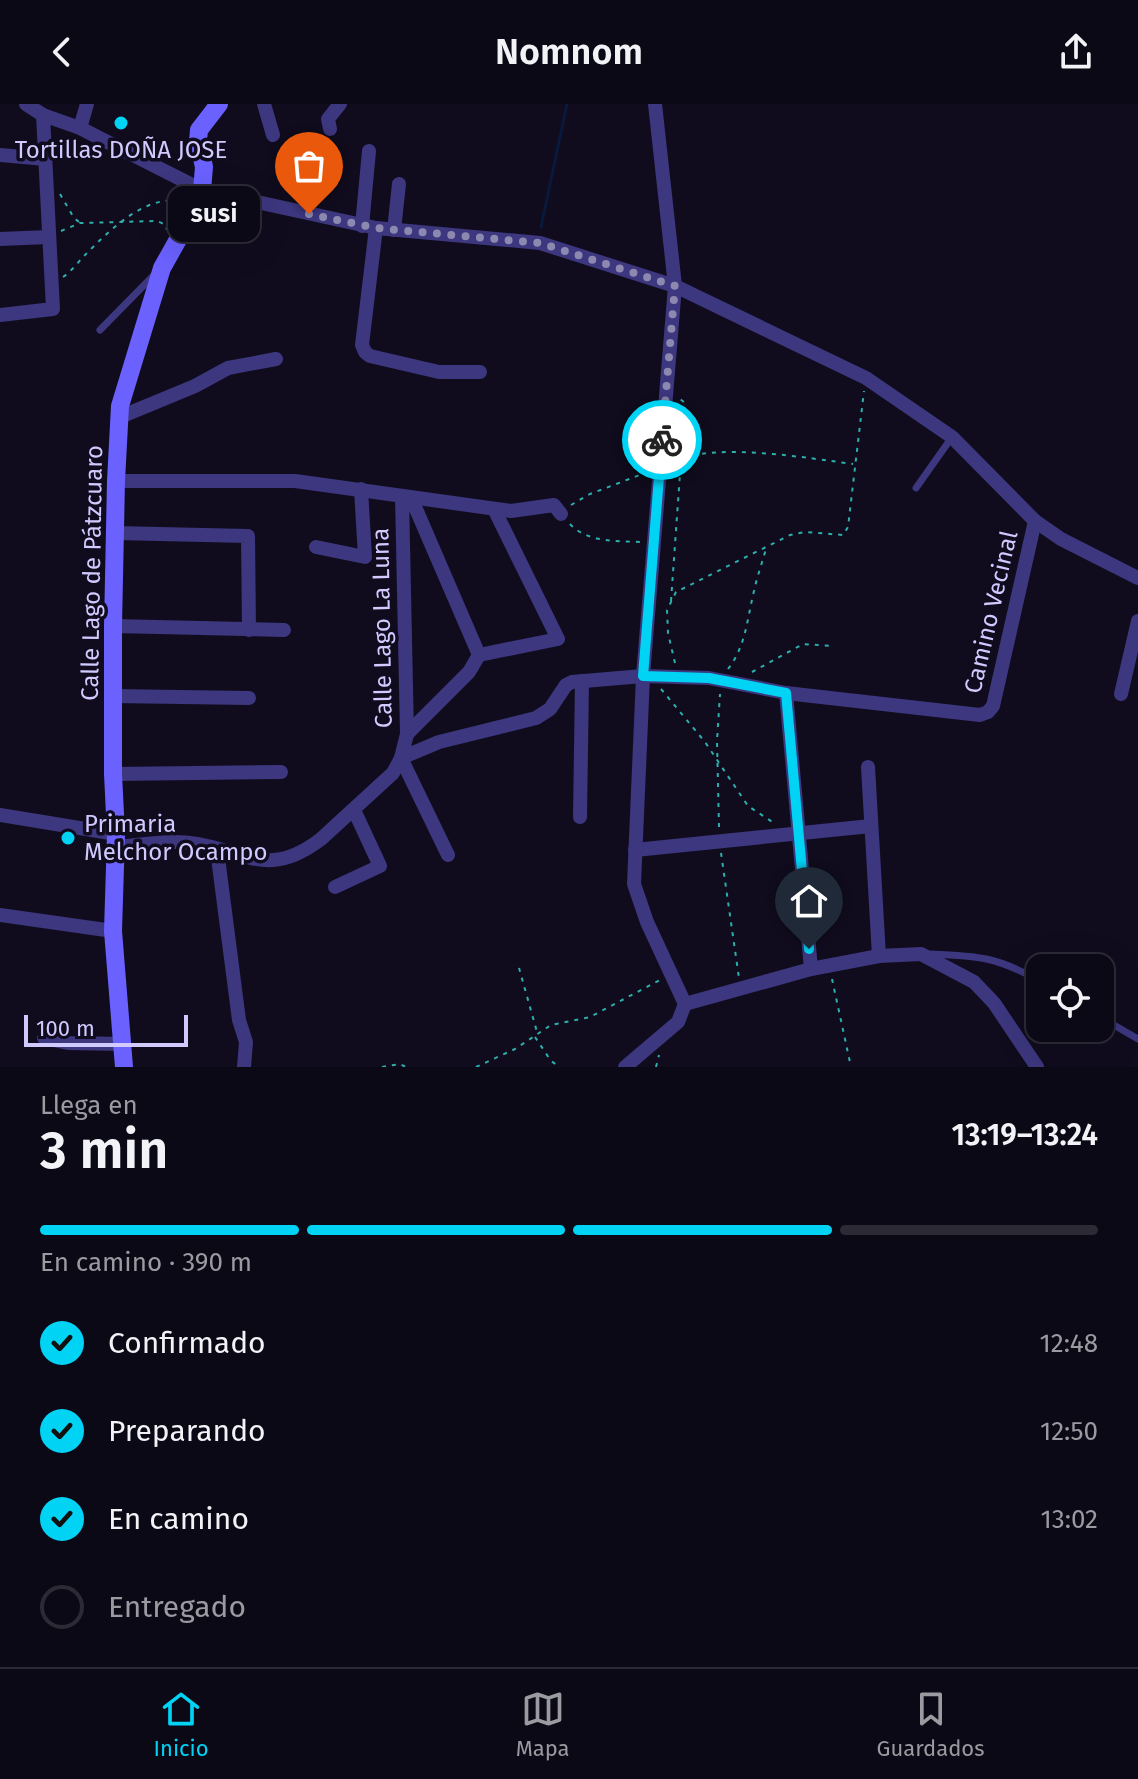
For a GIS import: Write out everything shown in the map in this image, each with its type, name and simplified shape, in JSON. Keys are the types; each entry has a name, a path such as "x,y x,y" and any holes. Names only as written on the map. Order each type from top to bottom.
{"street":[{"path":"26,104 43,115 80,128 200,197 369,227 540,243 675,286 866,378 952,437 1035,521 1061,539 1138,578"},
{"path":"80,128 87,104"},
{"path":"200,197 204,167 198,141 199,130 219,104"},
{"path":"264,104 273,135"},
{"path":"330,129 328,119 340,104"},
{"path":"625,1067 678,1022 685,1004 647,922 634,884 654,543 675,286 655,104"},
{"path":"0,315 53,309 43,115"},
{"path":"369,151 369,227 362,345 365,352 370,356 439,372 480,372"},
{"path":"0,155 46,159"},
{"path":"394,230 399,184"},
{"name":"Calle Lago de Pátzcuaro","path":"124,1067 113,931 116,841 112,696 120,406 162,268 200,197"},
{"path":"0,239 49,237"},
{"path":"120,417 195,386 228,368 276,359"},
{"path":"116,481 295,481 511,511 554,505 561,514"},
{"path":"316,547 365,557 361,489"},
{"path":"402,496 416,509 479,655"},
{"name":"Calle Lago La Luna","path":"401,758 407,734 402,496"},
{"path":"407,734 469,672 479,655 558,639 494,509"},
{"name":"Camino Vecinal","path":"786,693 980,715 988,712 993,706 1035,521"},
{"path":"115,533 248,536 249,630"},
{"path":"1121,694 1138,621"},
{"path":"113,626 284,630"},
{"path":"0,815 116,841 197,844 265,862 310,847 393,773 401,758 439,742 536,718 550,709 566,685 646,676 679,677 722,681 786,693 794,835 811,969"},
{"path":"580,817 582,681"},
{"path":"112,696 249,698"},
{"path":"401,758 448,855"},
{"path":"868,767 879,956"},
{"path":"113,774 281,772"},
{"path":"335,887 380,866 354,810"},
{"path":"635,850 871,826"},
{"path":"217,850 239,1020 246,1042 244,1067"},
{"path":"0,915 113,931"},
{"path":"685,1004 811,969 879,956 921,954 974,982 994,1003 1037,1067"},
{"path":"44,1038 68,1043 123,1044"}],"lane":[{"path":"100,330 162,268"},
{"path":"916,488 952,437"},
{"path":"921,954 986,957 1026,973"},
{"path":"1114,1025 1138,1039"}],"path":[{"path":"47,178 80,223"},
{"path":"52,283 68,274 122,222 144,206 200,197"},
{"path":"49,237 80,223 157,221 166,225 167,233"},
{"path":"679,677 668,633 667,610 676,592 790,535 805,532 843,535 848,527 866,378"},
{"path":"666,388 685,403 671,602"},
{"path":"654,543 595,538 574,529 561,514 590,494 682,457 756,453 854,464"},
{"path":"722,681 737,658 745,634 766,549"},
{"path":"738,684 803,644 831,646"},
{"path":"646,676 705,742 748,806 794,835"},
{"path":"829,966 851,1067"},
{"path":"519,968 532,1009 536,1035 551,1061 560,1067"},
{"path":"476,1067 515,1049 551,1025 590,1017 672,974"},
{"path":"382,1067 400,1064 406,1067"}],"waterway":[{"path":"541,227 567,104"}],"way so far":[{"path":"309,214 376,228 540,243 675,286 662,440"}],"place":[{"name":"Tortillas DOÑA JOSE","path":"121,123"},
{"name":"susi","path":"309,214"},
{"name":"Primaria Melchor Ocampo","path":"68,838"}],"route":[{"path":"662,440 643,676 709,678 786,693 809,949"}]}
